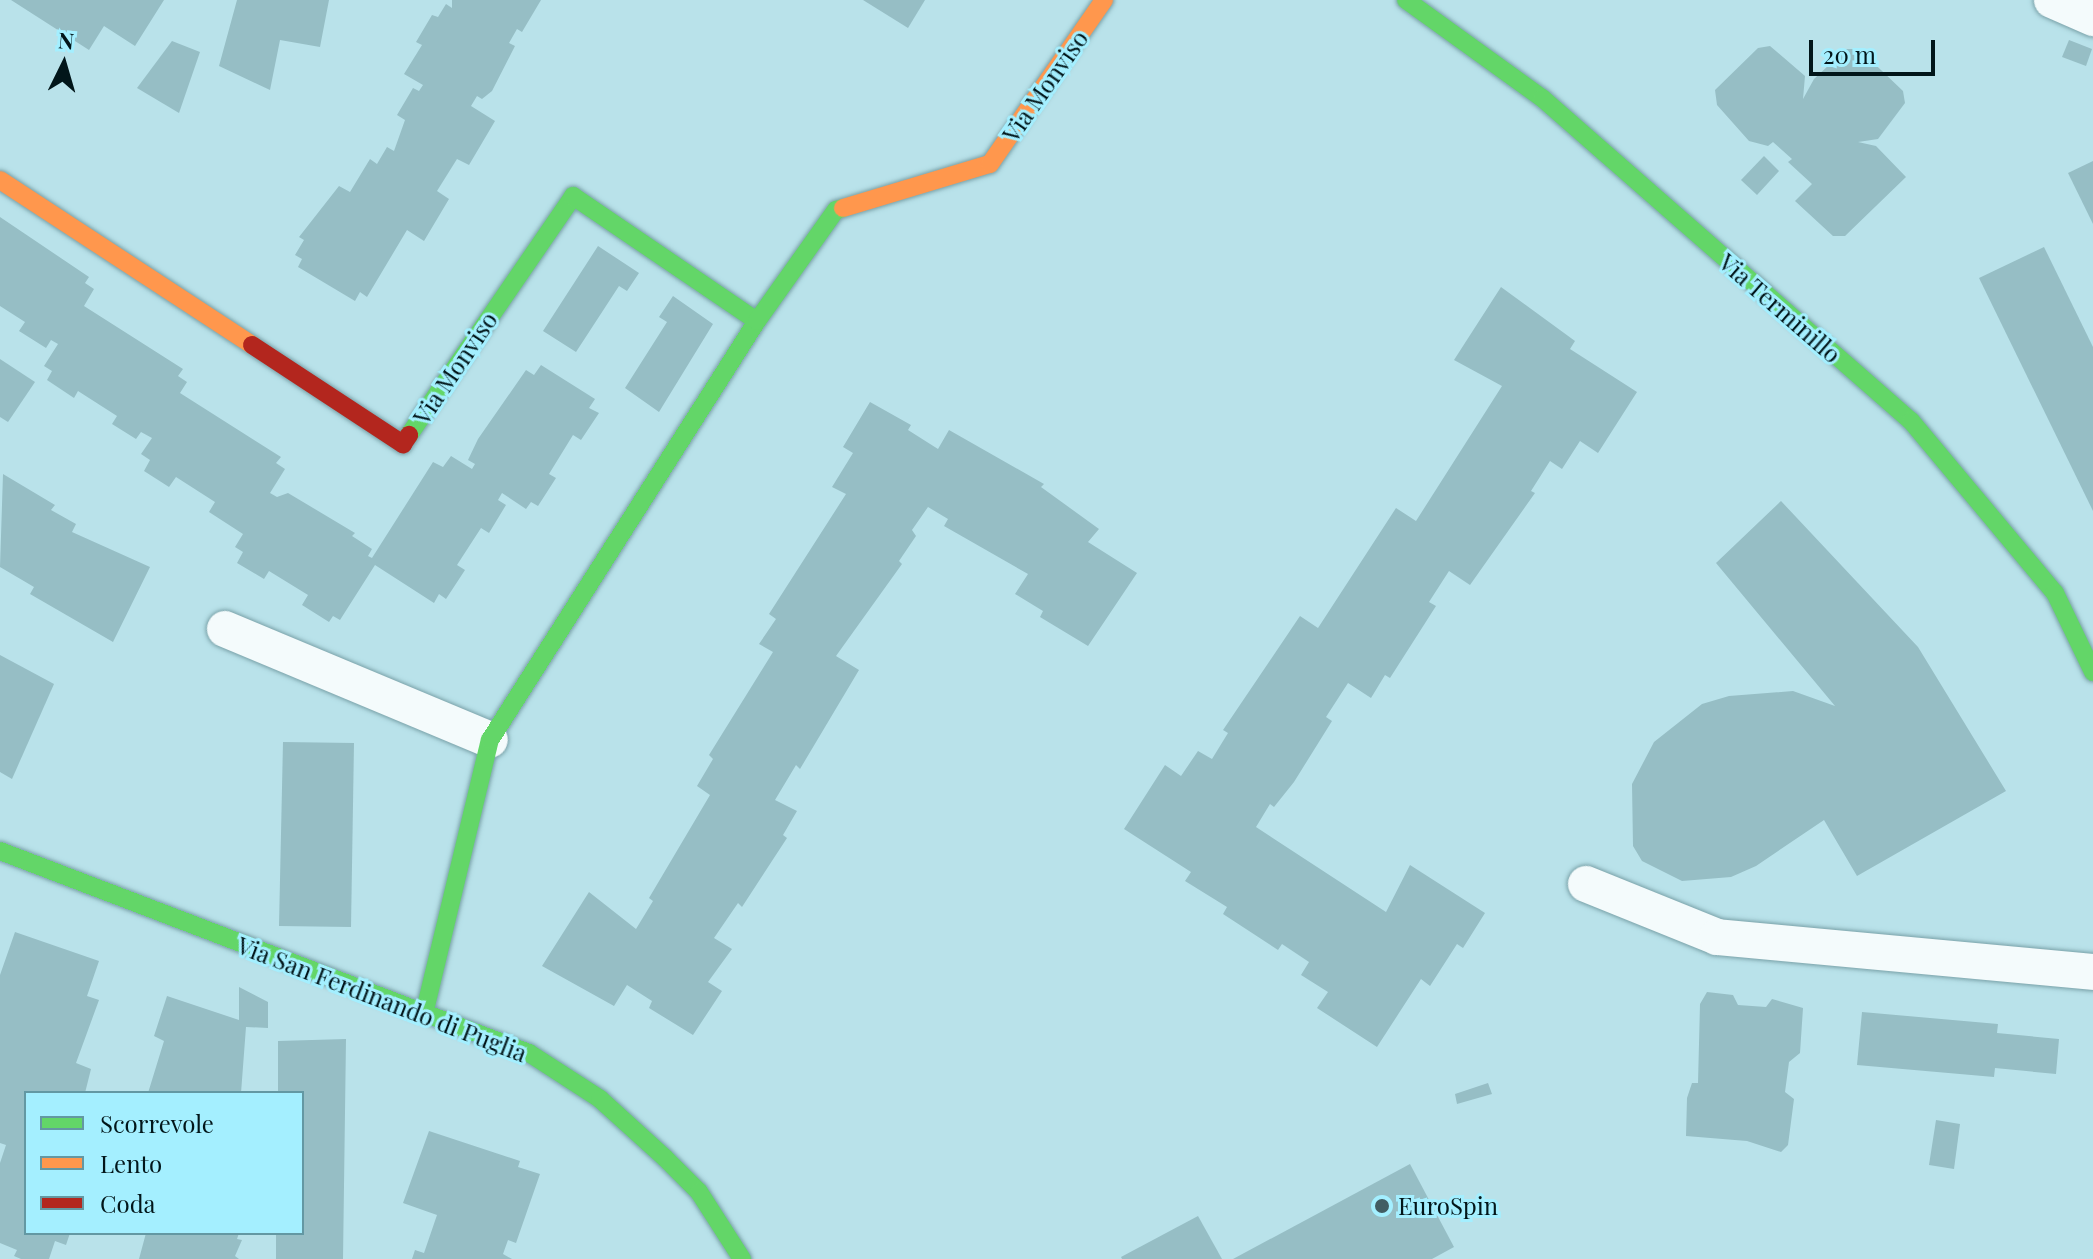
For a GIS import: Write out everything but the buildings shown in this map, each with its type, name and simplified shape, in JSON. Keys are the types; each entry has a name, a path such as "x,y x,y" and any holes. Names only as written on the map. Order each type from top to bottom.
{"street":[{"name":"Via Monviso","path":"425,1010 490,740 757,321 836,210 990,164 1104,0"},
{"name":"Via Terminillo","path":"1406,0 1542,98 1911,421 2055,593 2093,672"},
{"path":"2052,0 2093,18"},
{"name":"Via Monviso","path":"0,180 403,444 573,196 757,321"},
{"path":"225,629 490,740"},
{"name":"Via San Ferdinando di Puglia","path":"0,851 387,1001 425,1010 529,1053 600,1099 699,1192 742,1259"},
{"path":"1586,884 1717,937 2093,972"}],"traffic: fast":[{"path":"1406,0 1542,98 1911,421 2055,593 2093,672"},
{"path":"409,435 573,196 757,321"},
{"path":"425,1010 490,740 757,321 836,210 843,208"},
{"path":"0,851 529,1053 600,1099 665,1158 699,1192 742,1259"}],"traffic: slow":[{"path":"843,208 990,164 1104,0"},
{"path":"0,180 252,345"}],"traffic: jam":[{"path":"252,345 403,444 409,435"}],"place":[{"name":"EuroSpin","path":"1382,1206"}]}
